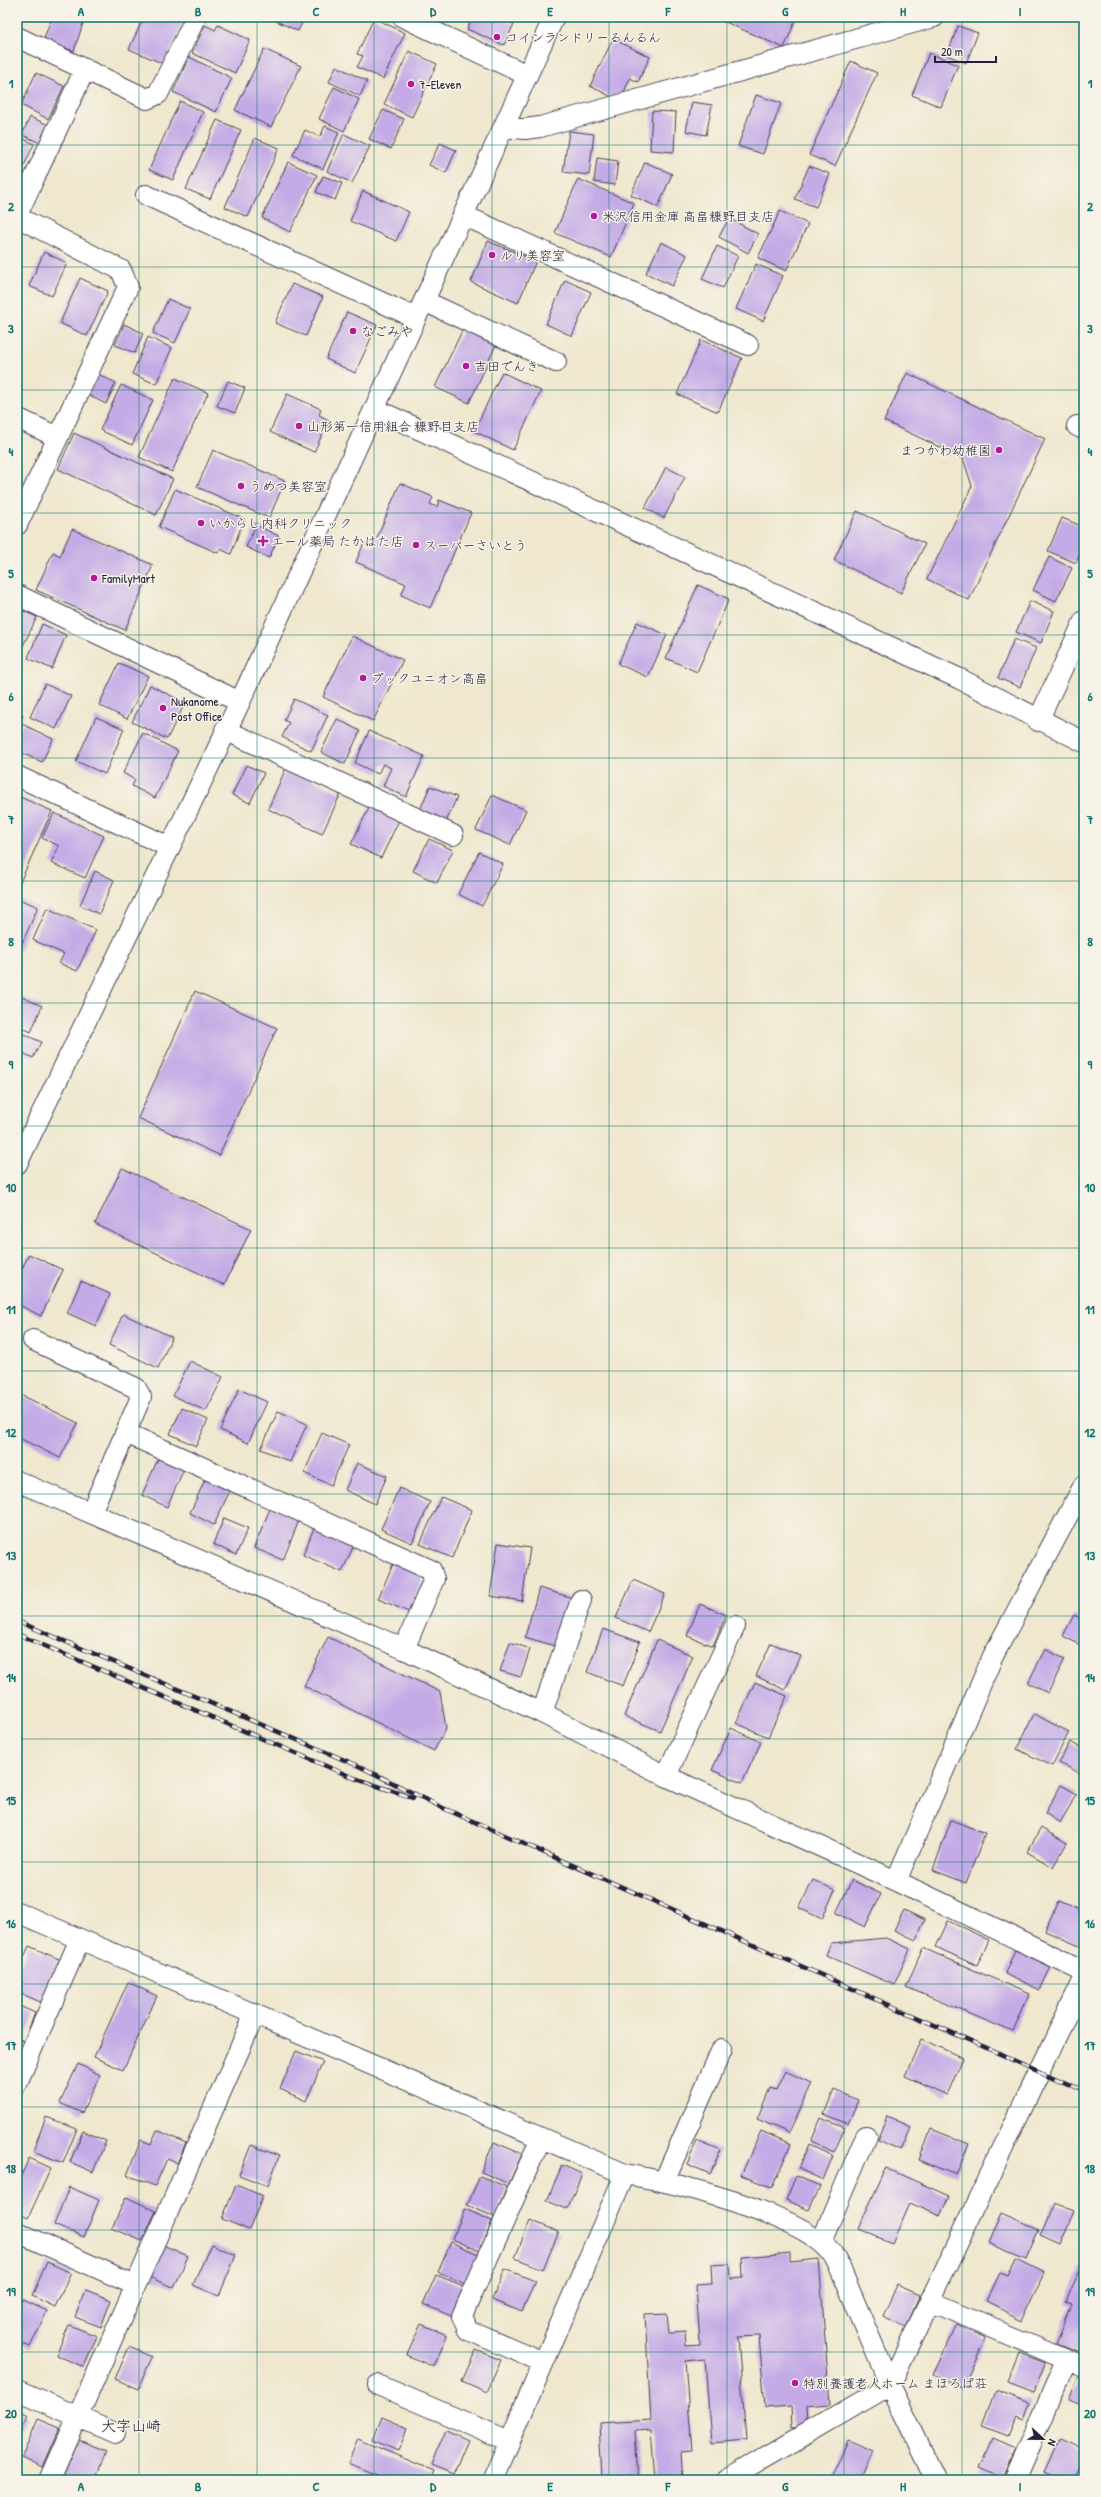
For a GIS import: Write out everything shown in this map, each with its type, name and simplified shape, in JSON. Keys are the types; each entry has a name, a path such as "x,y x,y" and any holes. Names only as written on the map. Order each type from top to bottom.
{"street":[{"path":"17,37 147,99 158,94 196,17"},
{"path":"403,17 527,75"},
{"path":"17,1164 225,730 240,702 554,17"},
{"path":"505,126 525,129 540,127 934,17"},
{"path":"17,525 128,288 121,270 17,216 85,69"},
{"path":"146,195 420,309 556,362"},
{"path":"463,215 748,345"},
{"path":"375,409 960,679 1038,721 1084,742"},
{"path":"17,418 57,437"},
{"path":"17,595 240,702"},
{"path":"1038,721 1084,621"},
{"path":"225,730 453,835"},
{"path":"17,776 169,847"},
{"path":"33,1340 136,1388 141,1397 91,1512"},
{"path":"126,1433 431,1570 434,1579 404,1649"},
{"path":"17,1481 404,1649 542,1713 666,1776 896,1881 1084,1971"},
{"path":"896,1881 993,1656 1084,1485"},
{"path":"542,1713 581,1600"},
{"path":"666,1776 735,1626"},
{"path":"17,1912 624,2174 664,2180 720,2197 787,2222 821,2242 832,2252 840,2268 890,2386 936,2480"},
{"path":"17,2083 80,1939"},
{"path":"727,2480 890,2386 1084,1978"},
{"path":"50,2480 255,2014"},
{"path":"664,2180 722,2049"},
{"path":"821,2242 866,2136"},
{"path":"541,2138 462,2316 468,2330 544,2362"},
{"path":"493,2480 624,2174"},
{"path":"17,2232 135,2285"},
{"path":"930,2301 1076,2364 1014,2480"},
{"path":"378,2385 509,2441"},
{"path":"17,2390 116,2432"}],"building":[{"path":"52,17 85,17 74,51 43,41"},
{"path":"144,17 185,19 164,64 129,49"},
{"path":"273,17 305,17 298,31 272,19"},
{"name":"コインランドリーるんるん","path":"473,17 498,17 514,24 504,45 467,29"},
{"path":"714,17 797,17 784,48"},
{"path":"374,18 405,33 383,79 357,67 363,56 357,54"},
{"path":"205,25 215,30 218,25 250,40 235,73 192,53"},
{"path":"958,26 978,33 966,63 947,55"},
{"path":"613,39 650,57 638,82 630,78 620,101 590,86"},
{"path":"264,49 301,66 271,127 235,110"},
{"name":"7-Eleven","path":"409,51 437,64 412,117 384,104"},
{"path":"929,53 958,65 941,107 912,95"},
{"path":"189,57 232,78 216,112 173,92"},
{"path":"851,61 877,73 835,166 809,155"},
{"path":"336,66 367,81 360,96 329,82"},
{"path":"36,73 64,86 48,119 21,105"},
{"path":"334,87 359,99 344,131 319,119"},
{"path":"756,95 781,103 763,154 738,146"},
{"path":"180,101 203,112 173,180 149,170"},
{"path":"692,102 712,105 706,135 686,131"},
{"path":"383,110 404,119 391,149 369,139"},
{"path":"652,111 676,112 674,152 650,150"},
{"path":"30,117 49,125 41,143 22,135"},
{"path":"217,120 241,130 210,199 186,189"},
{"path":"325,126 339,132 323,169 293,155 305,130 320,137"},
{"path":"569,131 594,134 589,175 563,172"},
{"path":"344,134 370,146 352,183 327,171"},
{"path":"17,136 34,144 17,181"},
{"path":"255,138 279,148 248,217 225,207"},
{"path":"440,143 456,150 446,173 429,165"},
{"path":"597,158 618,161 615,185 594,182"},
{"path":"288,162 317,175 290,232 262,218"},
{"path":"645,162 672,174 658,207 631,195"},
{"path":"809,166 830,174 816,207 795,199"},
{"path":"323,176 342,183 335,200 316,192"},
{"path":"578,179 634,203 611,257 555,233"},
{"path":"363,191 409,212 396,241 350,221"},
{"path":"780,211 808,224 786,271 758,258"},
{"path":"729,218 758,234 748,253 719,237"},
{"path":"488,241 536,261 518,303 471,282"},
{"path":"661,242 687,255 672,286 646,273"},
{"path":"717,246 738,256 723,288 702,279"},
{"path":"44,252 67,263 52,296 29,286"},
{"path":"756,264 783,276 763,321 736,309"},
{"path":"80,278 108,291 87,336 60,323"},
{"path":"565,280 591,292 572,336 546,324"},
{"path":"292,284 323,297 306,336 275,323"},
{"path":"168,299 190,309 175,343 153,333"},
{"path":"347,312 377,325 355,373 326,359"},
{"path":"124,324 143,333 135,353 115,345"},
{"name":"吉田でんき","path":"463,329 496,345 469,403 435,387"},
{"path":"148,337 172,348 156,384 132,374"},
{"path":"701,340 742,358 718,412 677,394"},
{"path":"502,372 541,391 513,450 474,431"},
{"path":"907,373 1045,439 969,600 927,579 972,486 963,458 884,421"},
{"path":"98,374 116,383 106,404 88,395"},
{"path":"175,378 208,393 172,472 139,457"},
{"path":"228,381 245,388 235,413 217,406"},
{"path":"121,385 153,400 132,445 100,430"},
{"name":"山形第一信用組合 糠野目支店","path":"287,394 321,409 319,415 329,420 314,452 270,432"},
{"path":"74,433 173,479 156,515 58,469"},
{"path":"213,450 285,481 269,518 197,487"},
{"path":"666,467 685,477 664,518 645,508"},
{"name":"スーパーさいとう","path":"400,483 433,497 430,504 437,507 439,500 471,513 430,608 401,595 406,584 356,562 364,543 373,547"},
{"name":"いからし内科クリニック","path":"175,489 244,519 231,554 220,549 218,553 159,527"},
{"path":"857,511 925,544 901,593 834,560"},
{"path":"1062,518 1084,527 1084,544 1076,563 1048,551"},
{"name":"エール薬局 たかはた店","path":"256,525 279,536 269,558 246,547"},
{"name":"FamilyMart","path":"72,529 153,565 125,630 36,590 53,552 60,556"},
{"path":"1049,557 1072,568 1056,601 1033,590"},
{"path":"698,585 729,599 697,672 666,658"},
{"path":"1030,601 1054,611 1041,643 1016,632"},
{"path":"17,608 37,617 19,654 17,652"},
{"path":"637,622 667,635 648,677 618,664"},
{"path":"42,624 66,635 52,669 28,658"},
{"name":"ブックユニオン高畠","path":"352,636 403,660 373,721 323,697"},
{"path":"1014,639 1036,648 1020,687 998,678"},
{"path":"119,663 148,676 127,719 99,705"},
{"path":"45,684 71,696 56,729 30,717"},
{"path":"150,685 185,703 167,739 132,722"},
{"path":"294,699 328,715 311,751 282,737 289,723 284,720"},
{"path":"17,712 23,715 17,728"},
{"path":"96,717 124,729 105,774 76,761"},
{"path":"337,719 360,731 345,764 321,752"},
{"path":"22,724 53,739 42,762 17,751 17,734"},
{"path":"369,731 424,756 406,797 383,786 391,768 383,764 378,774 355,763"},
{"path":"143,733 178,751 155,798 132,786 135,780 123,773"},
{"path":"246,765 264,773 250,803 232,795"},
{"path":"286,768 341,793 322,834 268,809"},
{"path":"430,786 457,797 446,822 420,810"},
{"path":"492,795 526,810 510,845 476,830"},
{"path":"20,797 52,811 17,889 17,803"},
{"path":"370,806 399,820 381,858 351,844"},
{"path":"54,813 104,836 85,878 51,863 59,846 42,838"},
{"path":"429,839 453,850 437,883 413,871"},
{"path":"479,852 503,864 482,906 458,894"},
{"path":"95,871 114,880 99,914 80,905"},
{"path":"17,898 38,907 17,955"},
{"path":"47,908 96,930 77,971 59,963 64,954 33,940"},
{"path":"195,991 277,1028 219,1155 138,1118"},
{"path":"17,995 42,1006 31,1032 17,1025"},
{"path":"17,1031 41,1042 33,1058 23,1053 17,1066"},
{"path":"122,1168 251,1229 224,1285 95,1224"},
{"path":"29,1254 63,1270 41,1316 17,1304 17,1279"},
{"path":"81,1281 110,1294 96,1326 67,1313"},
{"path":"123,1314 172,1337 158,1368 109,1345"},
{"path":"190,1361 223,1377 206,1411 173,1396"},
{"path":"239,1389 267,1402 248,1443 220,1430"},
{"path":"17,1393 78,1423 60,1458 17,1437"},
{"path":"182,1408 208,1420 196,1446 170,1434"},
{"path":"278,1411 307,1424 290,1462 261,1449"},
{"path":"322,1433 349,1445 331,1485 304,1473"},
{"path":"161,1452 186,1464 167,1507 142,1495"},
{"path":"357,1463 387,1476 375,1504 345,1490"},
{"path":"208,1473 233,1484 214,1525 190,1513"},
{"path":"399,1488 430,1502 412,1543 381,1529"},
{"path":"441,1497 472,1510 452,1558 420,1544"},
{"path":"271,1506 300,1518 283,1560 254,1548"},
{"path":"224,1518 248,1528 236,1555 213,1544"},
{"path":"316,1523 356,1540 342,1572 303,1555"},
{"path":"498,1543 530,1548 522,1601 490,1596"},
{"path":"394,1562 424,1575 409,1612 378,1599"},
{"path":"633,1580 665,1594 648,1632 616,1618"},
{"path":"539,1588 573,1598 558,1647 525,1637"},
{"path":"700,1604 726,1615 713,1646 687,1636"},
{"path":"1074,1615 1084,1620 1084,1647 1063,1636"},
{"path":"603,1629 640,1642 623,1686 587,1672"},
{"path":"328,1637 440,1692 446,1728 434,1751 304,1686"},
{"path":"657,1640 693,1656 660,1731 624,1716"},
{"path":"510,1642 530,1649 521,1677 500,1671"},
{"path":"771,1643 801,1656 785,1690 756,1676"},
{"path":"1045,1649 1065,1659 1048,1693 1028,1683"},
{"path":"755,1682 787,1696 768,1737 736,1723"},
{"path":"1034,1714 1069,1732 1052,1766 1017,1749"},
{"path":"731,1728 761,1742 742,1783 712,1770"},
{"path":"1070,1742 1084,1749 1084,1775 1059,1763"},
{"path":"1061,1785 1077,1794 1060,1823 1045,1813"},
{"path":"951,1820 985,1833 966,1883 933,1870"},
{"path":"1041,1828 1067,1843 1053,1867 1027,1852"},
{"path":"813,1880 835,1890 822,1919 799,1908"},
{"path":"852,1880 881,1894 865,1927 836,1913"},
{"path":"1058,1901 1084,1912 1084,1948 1045,1931"},
{"path":"904,1910 925,1920 916,1940 894,1930"},
{"path":"948,1921 989,1940 977,1966 936,1947"},
{"path":"886,1938 910,1949 894,1985 826,1955 831,1943"},
{"path":"29,1946 61,1960 43,2003 17,1992 17,1963 21,1964"},
{"path":"923,1948 1029,1994 1013,2032 906,1987"},
{"path":"1015,1950 1051,1967 1040,1990 1005,1973"},
{"path":"128,1982 157,1996 123,2070 94,2057"},
{"path":"17,2005 35,2013 24,2041 17,2038"},
{"path":"921,2039 963,2058 947,2095 905,2076"},
{"path":"296,2051 323,2062 306,2101 280,2089"},
{"path":"78,2064 100,2075 82,2113 60,2103"},
{"path":"785,2071 811,2083 789,2133 757,2119 770,2088 776,2090"},
{"path":"834,2090 858,2100 848,2124 824,2114"},
{"path":"887,2116 911,2127 901,2150 877,2140"},
{"path":"46,2117 77,2129 63,2163 33,2151"},
{"path":"821,2118 845,2128 834,2152 811,2142"},
{"path":"931,2129 969,2144 956,2175 919,2160"},
{"path":"157,2130 186,2143 177,2163 167,2159 155,2186 127,2175 141,2140 151,2144"},
{"path":"83,2131 106,2141 93,2172 70,2162"},
{"path":"761,2131 791,2144 772,2188 741,2175"},
{"path":"697,2140 721,2150 710,2174 687,2164"},
{"path":"494,2142 522,2154 509,2184 481,2172"},
{"path":"251,2145 279,2156 268,2186 239,2175"},
{"path":"809,2145 833,2156 823,2180 799,2169"},
{"path":"29,2158 51,2168 28,2218 17,2213 17,2185"},
{"path":"562,2165 582,2174 567,2209 547,2201"},
{"path":"886,2168 949,2196 940,2216 910,2203 892,2243 858,2229"},
{"path":"480,2176 507,2187 495,2217 467,2205"},
{"path":"796,2176 820,2186 809,2210 786,2200"},
{"path":"236,2185 263,2196 249,2230 222,2219"},
{"path":"69,2187 99,2200 84,2237 54,2225"},
{"path":"126,2197 156,2211 142,2241 112,2228"},
{"path":"1053,2203 1074,2211 1060,2244 1040,2235"},
{"path":"465,2209 492,2221 480,2251 452,2239"},
{"path":"1001,2213 1039,2229 1026,2259 988,2243"},
{"path":"530,2220 559,2232 543,2269 515,2258"},
{"path":"451,2242 478,2254 466,2284 438,2272"},
{"path":"211,2244 236,2255 219,2296 193,2285"},
{"path":"163,2245 188,2256 174,2288 149,2277"},
{"path":"17,2246 23,2248 17,2261"},
{"name":"特別養護老人ホーム まほろば荘","path":"790,2253 790,2262 819,2259 830,2405 806,2407 807,2427 792,2428 791,2406 765,2408 759,2336 738,2337 746,2440 711,2443 705,2359 685,2361 692,2452 681,2453 683,2480 655,2480 651,2429 635,2430 638,2480 602,2480 599,2423 651,2420 645,2315 667,2314 669,2333 685,2332 686,2345 700,2344 696,2284 712,2283 711,2265 730,2264 731,2279 743,2278 742,2257"},
{"path":"1016,2259 1044,2273 1022,2320 986,2302 1000,2273 1008,2276"},
{"path":"1084,2259 1084,2341 1079,2352 1056,2343 1072,2305 1066,2303"},
{"path":"47,2262 71,2273 55,2307 32,2296"},
{"path":"505,2269 535,2281 522,2312 492,2300"},
{"path":"436,2275 464,2286 451,2316 423,2304"},
{"path":"897,2285 920,2295 906,2327 883,2316"},
{"path":"86,2290 111,2300 101,2327 75,2317"},
{"path":"21,2299 47,2311 30,2347 17,2341 17,2308"},
{"path":"421,2324 447,2335 434,2367 407,2355"},
{"path":"69,2325 97,2336 84,2367 56,2355"},
{"path":"956,2325 986,2338 963,2388 933,2374"},
{"path":"129,2347 152,2357 138,2389 115,2379"},
{"path":"476,2350 501,2360 487,2392 462,2381"},
{"path":"1019,2353 1045,2363 1033,2393 1007,2383"},
{"path":"1079,2377 1084,2379 1084,2406 1069,2400"},
{"path":"995,2390 1030,2403 1024,2419 1016,2416 1008,2435 982,2425"},
{"path":"17,2411 28,2416 17,2442"},
{"path":"382,2417 408,2428 398,2451 373,2440"},
{"path":"38,2419 60,2428 43,2467 22,2457"},
{"path":"446,2430 468,2440 453,2474 431,2465"},
{"path":"993,2438 1016,2448 1003,2479 980,2469"},
{"path":"1060,2438 1084,2449 1084,2458 1074,2480 1062,2480 1044,2472"},
{"path":"358,2439 434,2471 430,2480 388,2480 348,2463"},
{"path":"79,2440 106,2451 95,2480 62,2480"},
{"path":"847,2440 873,2451 860,2480 829,2480"}],"railway":[{"path":"17,1621 361,1767 443,1808 1084,2091"},
{"path":"17,1634 354,1778 413,1798"}],"place":[{"name":"コインランドリーるんるん","path":"497,37"},
{"name":"7-Eleven","path":"411,84"},
{"name":"米沢信用金庫 高畠糠野目支店","path":"594,216"},
{"name":"ルリ美容室","path":"492,255"},
{"name":"なごみや","path":"353,331"},
{"name":"吉田でんき","path":"466,366"},
{"name":"山形第一信用組合 糠野目支店","path":"299,426"},
{"name":"まつかわ幼稚園","path":"999,450"},
{"name":"うめつ美容室","path":"241,486"},
{"name":"いからし内科クリニック","path":"201,523"},
{"name":"エール薬局 たかはた店","path":"263,541"},
{"name":"スーパーさいとう","path":"416,545"},
{"name":"FamilyMart","path":"94,578"},
{"name":"ブックユニオン高畠","path":"363,678"},
{"name":"Nukanome Post Office","path":"163,708"},
{"name":"特別養護老人ホーム まほろば荘","path":"795,2383"}],"district":[{"name":"大字山崎","path":"131,2426"}]}
